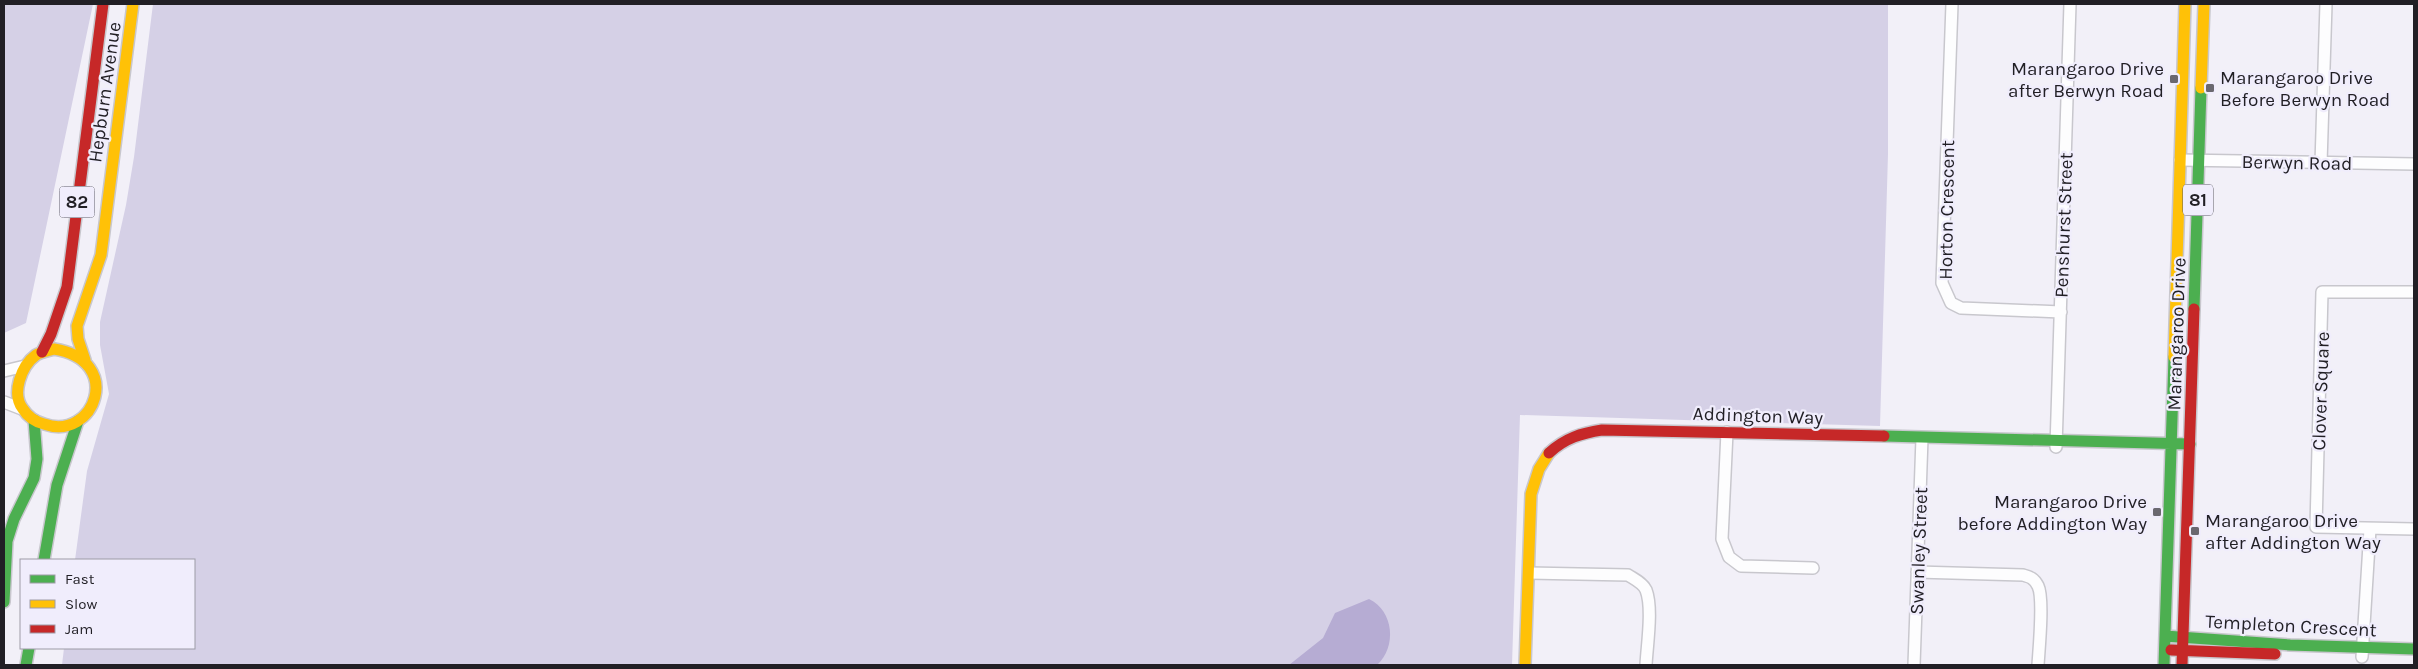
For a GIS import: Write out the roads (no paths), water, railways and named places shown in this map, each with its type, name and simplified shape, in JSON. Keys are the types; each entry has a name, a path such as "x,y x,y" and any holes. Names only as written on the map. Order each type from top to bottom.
{"main road":[{"name":"Hepburn Avenue","path":"42,352 51,334 67,287 103,4"},
{"name":"Hepburn Avenue","path":"85,360 78,338 77,326 101,256 133,4"},
{"name":"Marangaroo Drive","path":"2164,665 2185,4"},
{"name":"Marangaroo Drive","path":"2182,665 2204,4"},
{"path":"42,352 54,349 67,350 85,360"},
{"name":"82","path":"25,366 42,352"},
{"name":"82","path":"44,559 57,484 78,421 87,414 96,396 94,375 85,360"},
{"path":"25,366 18,382 18,396 22,409 34,420 46,426 64,427 78,421"},
{"path":"4,602 7,541 14,519 34,478 37,459 34,420"},
{"name":"Addington Way","path":"1532,665 1530,494 1533,480 1544,457 1567,438 1590,430 1608,429 1727,435 2190,449"},
{"name":"Addington Way","path":"1525,665 1532,573"},
{"name":"Templeton Crescent","path":"2165,636 2290,645 2414,658"},
{"path":"26,665 29,649"},
{"name":"Templeton Crescent","path":"2165,650 2363,652 2414,649"}],"street":[{"name":"Horton Crescent","path":"1952,4 1942,283 1951,303 1961,308 2061,312"},
{"name":"Penshurst Street","path":"2056,444 2070,4"},
{"path":"2321,163 2326,4"},
{"name":"Berwyn Road","path":"2180,160 2414,164"},
{"name":"Clover Square","path":"2414,292 2322,292 2316,527 2414,529"},
{"path":"4,371 25,366"},
{"path":"4,402 22,409"},
{"path":"1727,435 1722,539 1729,556 1741,566 1813,568"},
{"name":"Swanley Street","path":"1914,665 1922,441"},
{"path":"2363,652 2370,529"},
{"path":"1917,572 2023,574 2033,578 2039,587 2040,598 2038,665"},
{"path":"1532,573 1628,576 1638,581 1645,589 1648,602 1646,665"}],"place":[{"name":"Marangaroo Drive after Berwyn Road","path":"2174,79"},
{"name":"Marangaroo Drive Before Berwyn Road","path":"2210,88"},
{"name":"Marangaroo Drive before Addington Way","path":"2157,512"},
{"name":"Marangaroo Drive after Addington Way","path":"2195,531"}]}
